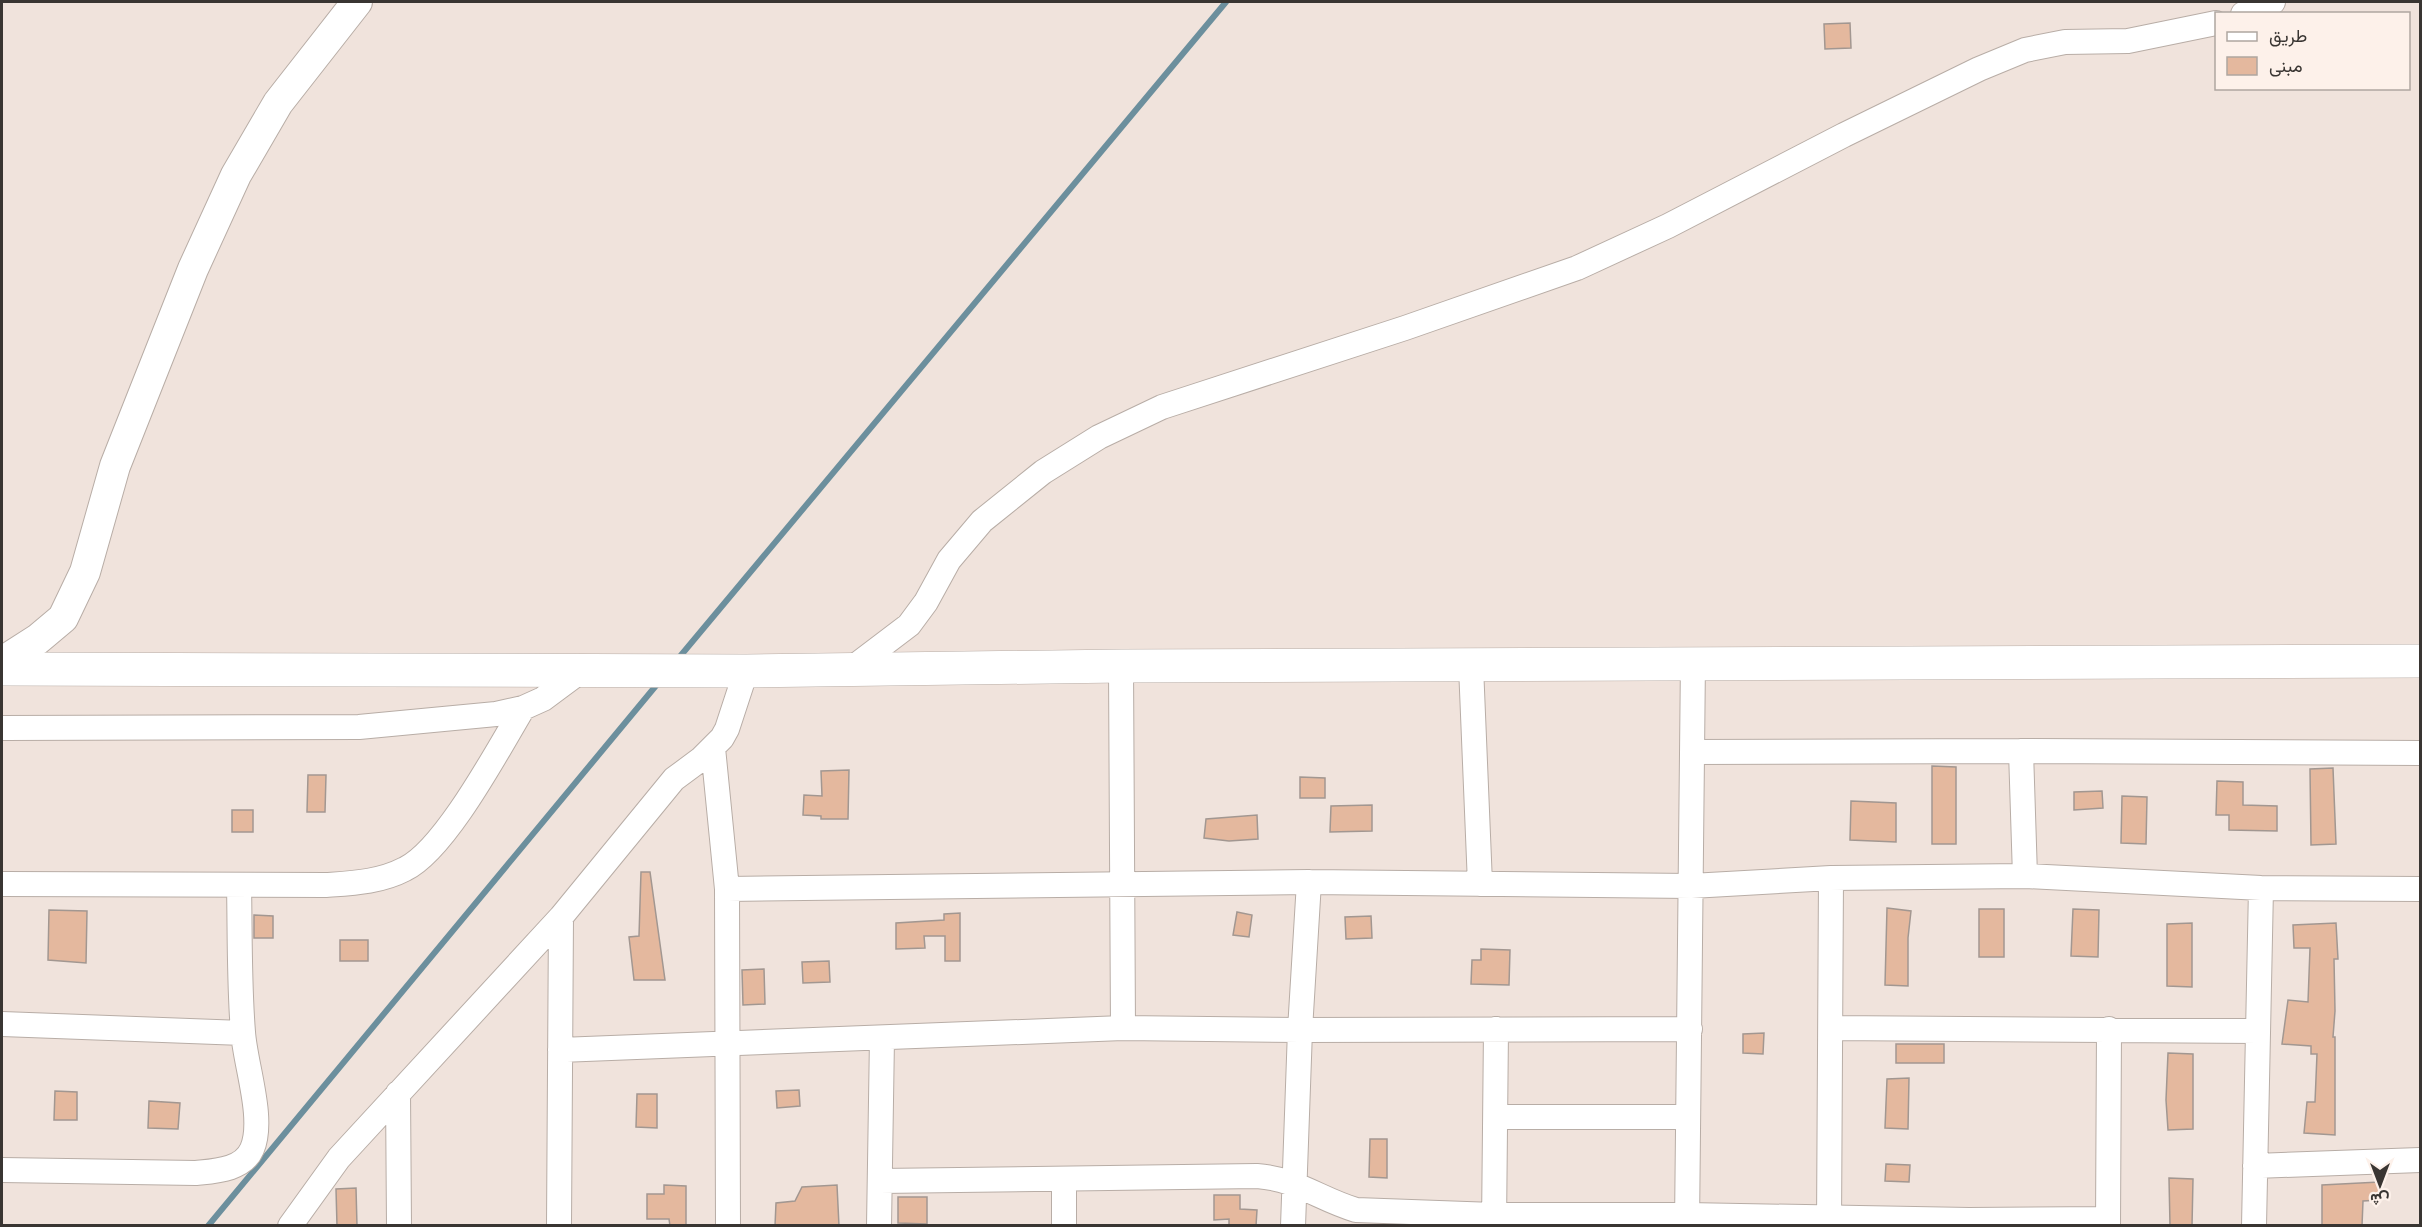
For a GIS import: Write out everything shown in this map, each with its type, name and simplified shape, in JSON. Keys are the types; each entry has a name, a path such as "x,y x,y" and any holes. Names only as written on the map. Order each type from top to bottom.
{"main road":[{"path":"2,669 746,671 1913,661 2421,661"}],"street":[{"path":"2,662 38,639 63,618 85,572 120,455 193,269 236,175 278,103 357,2"},
{"path":"2248,12 2273,2"},
{"path":"851,669 909,625 926,602 949,560 982,521 1043,472 1099,437 1151,412 1577,268 1668,226 1834,140 1959,79 2025,50 2065,42 2128,41 2215,23"},
{"path":"1687,1220 1686,1117 1690,1029 1693,664"},
{"path":"1121,666 1123,1028"},
{"path":"1471,666 1480,884"},
{"path":"2,728 359,728 496,714 523,708 543,699 582,670"},
{"path":"290,1226 339,1158 561,917 674,779 713,748 727,729 746,671"},
{"path":"2,884 326,885 378,881 408,868 436,843 479,781 523,708"},
{"path":"713,748 727,889 728,1226"},
{"path":"2021,751 2025,876"},
{"path":"1692,752 2421,753"},
{"path":"727,889 1309,882 1691,886 1831,878 2025,876 2261,888 2421,889"},
{"path":"1829,1222 1831,878"},
{"path":"1293,1226 1300,1030 1309,882"},
{"path":"2,1170 196,1173 221,1170 242,1162 252,1150 256,1132 256,1108 243,1032 239,885"},
{"path":"2254,1226 2261,888"},
{"path":"559,1226 561,917"},
{"path":"2,1024 243,1032"},
{"path":"560,1050 1123,1028 1690,1029"},
{"path":"1831,1028 2258,1031"},
{"path":"1494,1220 1497,1117 1496,1029"},
{"path":"880,1181 1257,1176 1294,1182 1338,1204 1356,1210 1494,1220 2108,1222 2109,1029"},
{"path":"879,1226 882,1038"},
{"path":"398,1093 399,1226"},
{"path":"1497,1117 1686,1117"},
{"path":"2255,1166 2421,1160"},
{"path":"1064,1179 1064,1226"}],"building":[{"path":"1850,23 1851,48 1825,49 1824,24"},
{"path":"1932,766 1956,767 1956,844 1932,844"},
{"path":"2333,768 2336,844 2311,845 2310,769"},
{"path":"849,770 848,819 821,819 821,816 803,815 804,795 822,796 821,771"},
{"path":"308,775 326,775 325,812 307,812"},
{"path":"1300,777 1325,778 1325,798 1300,798"},
{"path":"2217,781 2243,782 2243,805 2277,806 2277,831 2229,830 2229,815 2216,815"},
{"path":"2102,791 2103,808 2074,810 2074,792"},
{"path":"2122,796 2147,797 2146,844 2121,843"},
{"path":"1851,801 1896,803 1896,842 1850,840"},
{"path":"1372,805 1372,831 1330,832 1331,806"},
{"path":"232,810 253,810 253,832 232,832"},
{"path":"1257,815 1258,839 1229,841 1204,838 1206,819"},
{"path":"641,872 650,872 665,980 634,980 629,937 639,936"},
{"path":"1887,908 1911,911 1908,938 1908,986 1885,985"},
{"path":"1979,909 2004,909 2004,957 1979,957"},
{"path":"2073,909 2099,910 2098,957 2071,956"},
{"path":"49,910 87,911 86,963 48,960"},
{"path":"1237,912 1252,915 1249,937 1233,935"},
{"path":"960,913 960,961 945,961 945,936 924,936 925,948 896,949 896,923 944,920 944,914"},
{"path":"254,915 273,916 273,938 254,938"},
{"path":"1371,916 1372,938 1346,939 1345,917"},
{"path":"2192,923 2192,987 2167,986 2167,924"},
{"path":"2336,923 2338,959 2334,959 2333,1037 2335,1037 2335,1135 2304,1133 2307,1102 2315,1102 2317,1054 2311,1054 2311,1046 2282,1044 2288,1000 2308,1002 2310,948 2294,948 2293,925"},
{"path":"340,940 368,940 368,961 340,961"},
{"path":"1481,949 1510,950 1509,985 1471,984 1472,960 1481,960"},
{"path":"829,961 830,982 803,983 802,962"},
{"path":"764,969 765,1004 743,1005 742,970"},
{"path":"1764,1033 1763,1054 1743,1053 1743,1034"},
{"path":"1896,1044 1944,1044 1944,1063 1896,1063"},
{"path":"2168,1053 2193,1054 2193,1129 2168,1130 2166,1100"},
{"path":"1909,1078 1908,1129 1885,1128 1887,1079"},
{"path":"799,1090 800,1106 777,1108 776,1091"},
{"path":"55,1091 77,1092 77,1120 54,1120"},
{"path":"637,1094 657,1094 657,1128 636,1127"},
{"path":"149,1101 180,1103 178,1129 148,1128"},
{"path":"1370,1139 1387,1139 1387,1178 1369,1177"},
{"path":"1886,1164 1910,1165 1909,1182 1885,1181"},
{"path":"2169,1178 2193,1179 2192,1226 2170,1225"},
{"path":"2379,1182 2380,1200 2363,1201 2362,1226 2322,1226 2322,1185"},
{"path":"664,1185 686,1186 686,1226 670,1226 669,1219 647,1219 647,1194 664,1194"},
{"path":"837,1185 839,1226 775,1226 776,1203 795,1201 802,1187"},
{"path":"356,1188 357,1226 337,1226 336,1189"},
{"path":"1214,1195 1240,1195 1240,1209 1257,1210 1256,1226 1229,1226 1229,1219 1214,1220"},
{"path":"898,1197 927,1197 927,1224 898,1223"}],"waterway":[{"path":"677,660 1226,2"},
{"path":"208,1226 659,682"}]}
